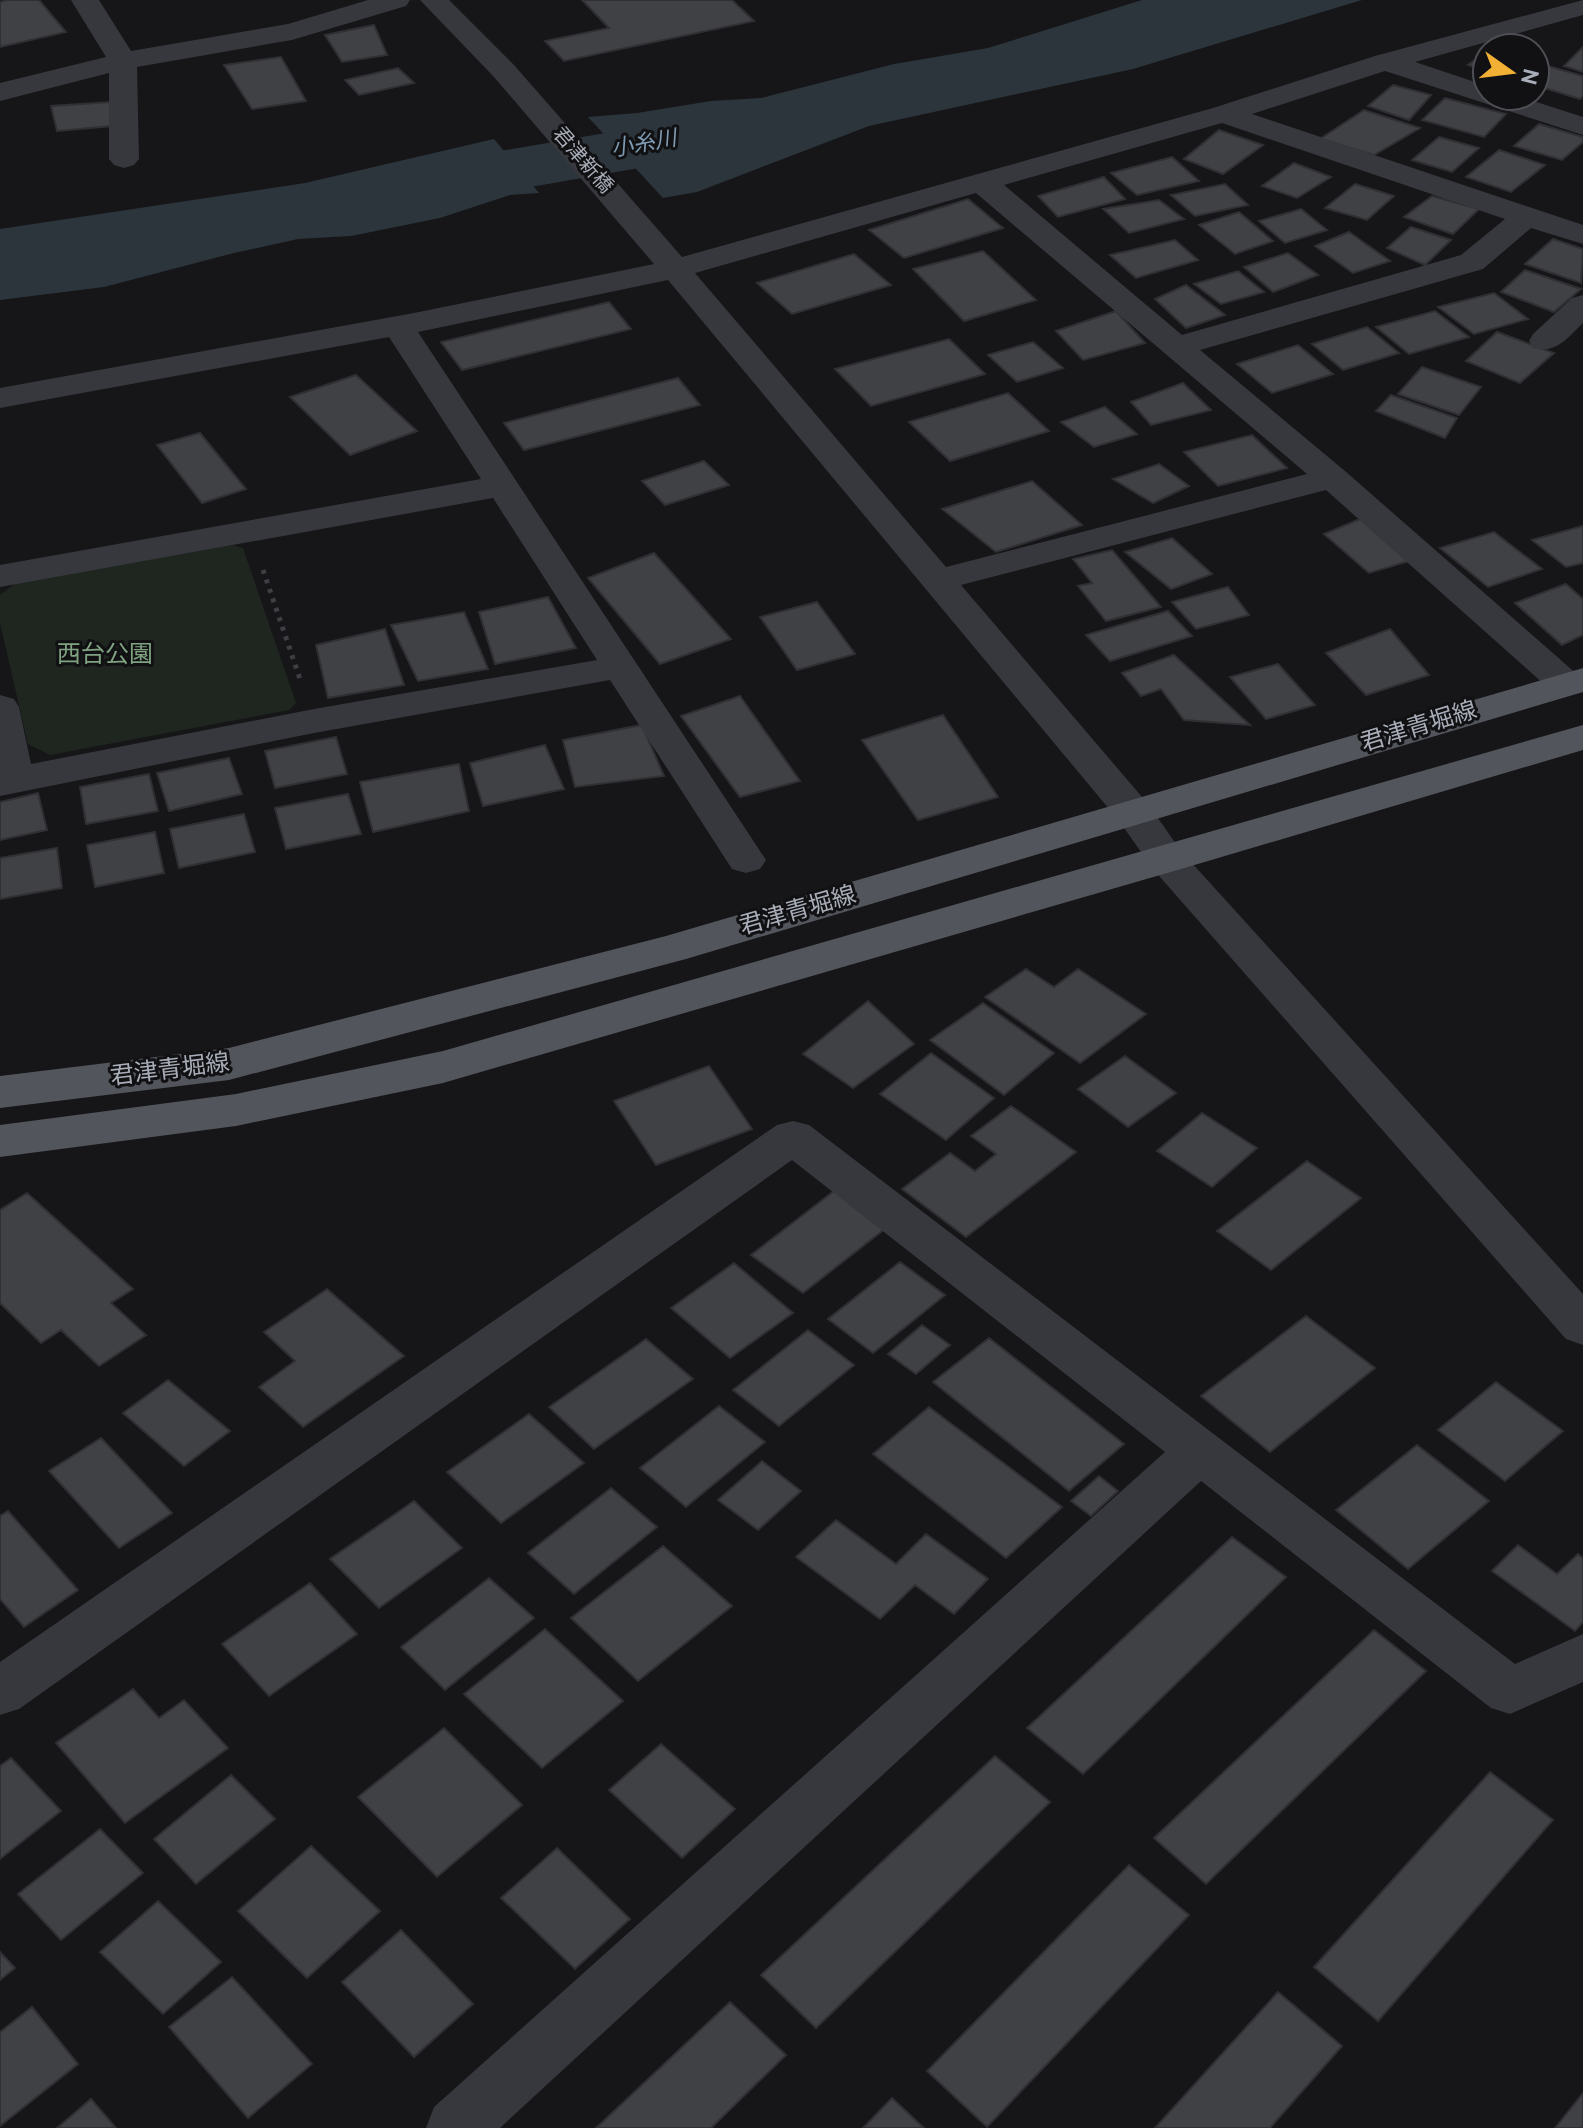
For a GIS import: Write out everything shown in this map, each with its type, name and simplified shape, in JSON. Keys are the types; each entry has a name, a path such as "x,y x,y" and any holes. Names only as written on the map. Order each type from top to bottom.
{"main road":[{"name":"君津青堀線","path":"0,1092 229,1064 671,949 1575,682"},
{"name":"君津青堀線","path":"0,1141 236,1110 443,1067 1167,860 1583,737"}],"street":[{"path":"85,0 123,61 124,159"},
{"path":"0,92 123,61 292,32 396,0"},
{"name":"君津新橋","path":"434,0 504,71 667,260 1134,813 1167,860 1583,1326"},
{"path":"0,398 398,326 667,260 980,181 1223,114 1385,62 1583,6"},
{"path":"1385,62 1471,90"},
{"path":"1539,112 1583,126"},
{"path":"1223,114 1583,235"},
{"path":"980,181 1575,682"},
{"path":"1178,346 1472,262 1527,216"},
{"path":"1545,341 1583,305"},
{"path":"398,326 746,860"},
{"path":"937,580 1333,478"},
{"path":"0,576 502,486"},
{"path":"0,707 7,781 314,721 620,667"},
{"path":"0,1692 793,1137 1510,1691 1583,1657"},
{"path":"456,2128 1200,1451"}],"path":[{"path":"250,531 314,721"}],"green space":[{"name":"西台公園","path":"232,545 243,548 296,703 289,710 50,755 28,744 0,623 0,595 16,583"}],"water":[{"path":"1142,0 1362,0 1133,69 869,126 697,192 663,198 588,117 711,101 761,98 894,64 988,48"},
{"path":"494,139 539,193 510,195 440,218 351,236 298,239 104,287 0,300 0,229 305,183"}],"building":[{"path":"39,0 66,32 0,47 0,2"},
{"path":"582,0 732,0 754,21 564,61 545,41 609,28"},
{"path":"374,25 387,55 342,62 325,35"},
{"path":"1583,47 1583,72 1564,66"},
{"path":"281,57 306,101 252,109 224,65"},
{"path":"1551,67 1583,76 1583,96 1580,99 1551,90"},
{"path":"398,68 414,83 359,95 345,80"},
{"path":"1393,85 1431,95 1409,120 1368,106"},
{"path":"1445,98 1471,105 1471,112 1506,114 1484,137 1422,120"},
{"path":"111,102 112,126 57,131 51,106"},
{"path":"1364,110 1420,128 1374,155 1320,139"},
{"path":"1539,124 1583,137 1583,142 1562,160 1514,146"},
{"path":"1219,130 1263,145 1223,174 1184,159"},
{"path":"1439,137 1479,148 1452,172 1412,160"},
{"path":"1499,150 1545,165 1511,192 1466,177"},
{"path":"1172,157 1199,181 1137,195 1111,173"},
{"path":"1294,163 1331,177 1297,198 1262,186"},
{"path":"1104,177 1125,199 1058,217 1038,196"},
{"path":"1225,184 1248,205 1195,216 1171,195"},
{"path":"1355,184 1394,196 1367,220 1325,208"},
{"path":"1432,196 1479,209 1453,234 1404,217"},
{"path":"968,199 1003,228 904,258 869,230"},
{"path":"1159,200 1184,219 1129,233 1103,209"},
{"path":"1301,209 1327,230 1285,243 1259,221"},
{"path":"1239,212 1273,241 1235,254 1199,225"},
{"path":"1411,227 1451,240 1425,265 1387,248"},
{"path":"1349,232 1390,261 1353,273 1315,246"},
{"path":"1553,239 1583,249 1581,283 1525,264"},
{"path":"1175,240 1198,260 1136,278 1110,255"},
{"path":"983,251 1036,300 964,321 913,269"},
{"path":"1288,253 1318,275 1273,292 1244,267"},
{"path":"854,254 891,285 792,314 757,283"},
{"path":"1525,270 1581,289 1554,312 1501,292"},
{"path":"1238,271 1264,292 1221,304 1194,284"},
{"path":"1186,285 1225,315 1186,328 1155,299"},
{"path":"1494,293 1528,319 1474,334 1438,307"},
{"path":"609,302 631,329 462,370 441,342"},
{"path":"1116,311 1145,343 1083,360 1056,331"},
{"path":"1435,311 1469,337 1409,354 1376,327"},
{"path":"1367,327 1399,353 1343,370 1312,344"},
{"path":"1497,332 1554,353 1520,383 1466,361"},
{"path":"949,339 985,374 871,406 835,369"},
{"path":"1033,342 1063,368 1017,382 988,355"},
{"path":"1298,345 1333,374 1272,393 1237,364"},
{"path":"1422,367 1481,387 1459,415 1398,394"},
{"path":"356,375 417,431 350,455 290,397"},
{"path":"678,378 700,405 524,450 504,423"},
{"path":"1183,383 1211,410 1151,425 1131,402"},
{"path":"1008,393 1049,431 950,461 909,422"},
{"path":"1391,395 1457,418 1445,438 1376,411"},
{"path":"1105,407 1137,434 1094,447 1061,422"},
{"path":"200,433 246,489 202,503 157,445"},
{"path":"1252,435 1287,468 1218,486 1184,452"},
{"path":"704,461 729,485 665,505 642,481"},
{"path":"1159,464 1189,486 1153,503 1113,479"},
{"path":"1032,481 1082,525 996,552 942,509"},
{"path":"1360,519 1409,561 1369,573 1324,534"},
{"path":"1583,526 1583,563 1566,567 1532,540"},
{"path":"1494,532 1542,569 1488,587 1440,548"},
{"path":"1172,538 1212,574 1171,589 1125,552"},
{"path":"1112,550 1161,607 1106,621 1078,586 1092,583 1073,559"},
{"path":"654,553 731,639 660,664 588,578"},
{"path":"1566,584 1583,599 1583,635 1562,645 1515,603"},
{"path":"1228,587 1249,615 1196,629 1172,602"},
{"path":"548,597 576,648 495,664 479,612"},
{"path":"817,602 855,654 797,670 760,617"},
{"path":"1168,611 1192,636 1110,661 1086,635"},
{"path":"464,612 488,669 418,681 391,625"},
{"path":"385,629 404,685 328,698 316,645"},
{"path":"1390,629 1429,675 1366,695 1326,653"},
{"path":"1174,655 1250,725 1184,720 1161,689 1141,696 1122,673"},
{"path":"1278,664 1315,705 1266,719 1230,677"},
{"path":"740,696 800,781 740,797 681,716"},
{"path":"943,715 998,797 918,820 862,740"},
{"path":"642,725 664,776 575,787 563,740"},
{"path":"336,737 347,774 275,788 265,751"},
{"path":"545,745 564,789 483,806 470,763"},
{"path":"229,758 242,794 169,811 157,773"},
{"path":"459,764 469,811 373,832 360,782"},
{"path":"149,774 158,811 86,824 80,787"},
{"path":"38,793 47,830 0,840 0,802"},
{"path":"348,794 361,834 286,849 275,808"},
{"path":"244,814 255,852 179,868 170,829"},
{"path":"155,832 164,873 95,887 87,845"},
{"path":"57,848 62,888 0,899 0,858"},
{"path":"1026,969 1054,987 1078,969 1146,1014 1080,1063 985,997"},
{"path":"868,1001 914,1044 853,1088 803,1054"},
{"path":"983,1003 1054,1053 1004,1095 930,1040"},
{"path":"931,1053 994,1098 946,1140 880,1094"},
{"path":"1125,1056 1176,1093 1128,1127 1078,1089"},
{"path":"709,1066 752,1129 656,1165 614,1101"},
{"path":"1011,1106 1076,1152 966,1237 902,1189 950,1153 975,1171 996,1154 971,1136"},
{"path":"1202,1113 1257,1148 1212,1187 1157,1151"},
{"path":"1307,1161 1361,1198 1271,1270 1217,1231"},
{"path":"834,1191 886,1228 803,1293 751,1255"},
{"path":"27,1193 133,1289 111,1303 146,1335 99,1366 61,1330 41,1343 0,1303 0,1210"},
{"path":"900,1262 945,1295 873,1353 828,1319"},
{"path":"734,1263 793,1313 730,1358 671,1308"},
{"path":"327,1289 404,1356 303,1427 259,1387 295,1361 264,1332"},
{"path":"1306,1316 1375,1368 1270,1452 1201,1396"},
{"path":"922,1325 950,1345 916,1374 888,1354"},
{"path":"808,1330 854,1365 779,1426 733,1390"},
{"path":"989,1338 1124,1444 1069,1491 933,1382"},
{"path":"646,1339 693,1379 594,1449 549,1407"},
{"path":"168,1380 230,1431 184,1466 123,1413"},
{"path":"1496,1382 1563,1431 1505,1481 1438,1430"},
{"path":"719,1406 765,1442 686,1507 640,1468"},
{"path":"929,1407 1062,1507 1006,1558 873,1454"},
{"path":"529,1414 584,1463 501,1523 447,1472"},
{"path":"101,1438 172,1513 119,1548 49,1471"},
{"path":"1417,1445 1489,1501 1408,1569 1336,1510"},
{"path":"762,1461 801,1491 758,1530 718,1500"},
{"path":"1099,1476 1118,1491 1091,1516 1071,1501"},
{"path":"611,1488 657,1527 574,1594 528,1553"},
{"path":"414,1501 462,1548 379,1608 330,1559"},
{"path":"8,1511 78,1590 24,1627 0,1599 0,1516"},
{"path":"836,1520 896,1564 926,1534 988,1579 954,1614 915,1585 880,1619 796,1557"},
{"path":"1232,1537 1286,1577 1083,1774 1027,1728"},
{"path":"1518,1545 1557,1574 1578,1554 1583,1558 1583,1622 1575,1631 1492,1571"},
{"path":"663,1546 732,1606 638,1681 571,1618"},
{"path":"489,1578 534,1618 445,1690 401,1647"},
{"path":"310,1583 357,1634 269,1696 222,1644"},
{"path":"545,1629 623,1701 542,1768 464,1694"},
{"path":"1374,1630 1426,1671 1206,1884 1154,1838"},
{"path":"133,1689 159,1718 184,1700 228,1748 125,1823 56,1743"},
{"path":"444,1728 522,1805 437,1877 358,1797"},
{"path":"661,1744 735,1809 682,1858 609,1790"},
{"path":"995,1756 1050,1802 816,2028 761,1975"},
{"path":"11,1758 61,1811 0,1859 0,1766"},
{"path":"1490,1772 1553,1820 1378,2021 1314,1967"},
{"path":"231,1775 275,1819 196,1884 154,1839"},
{"path":"100,1829 143,1873 61,1940 18,1894"},
{"path":"311,1846 380,1911 307,1978 238,1911"},
{"path":"557,1848 630,1919 575,1969 501,1898"},
{"path":"1129,1865 1189,1915 987,2127 927,2071"},
{"path":"158,1901 221,1962 163,2014 100,1952"},
{"path":"401,1930 473,2004 414,2057 342,1982"},
{"path":"0,1952 15,1968 0,1980"},
{"path":"232,1977 312,2064 248,2118 169,2027"},
{"path":"1278,1992 1342,2046 1270,2128 1155,2128"},
{"path":"730,2002 786,2055 711,2128 596,2128"},
{"path":"32,2007 78,2064 0,2126 0,2032"},
{"path":"1583,2093 1583,2128 1555,2128"},
{"path":"892,2098 924,2128 863,2128"},
{"path":"91,2099 116,2128 57,2128"}],"waterway":[{"name":"小糸川","path":"378,193 763,127"}]}
